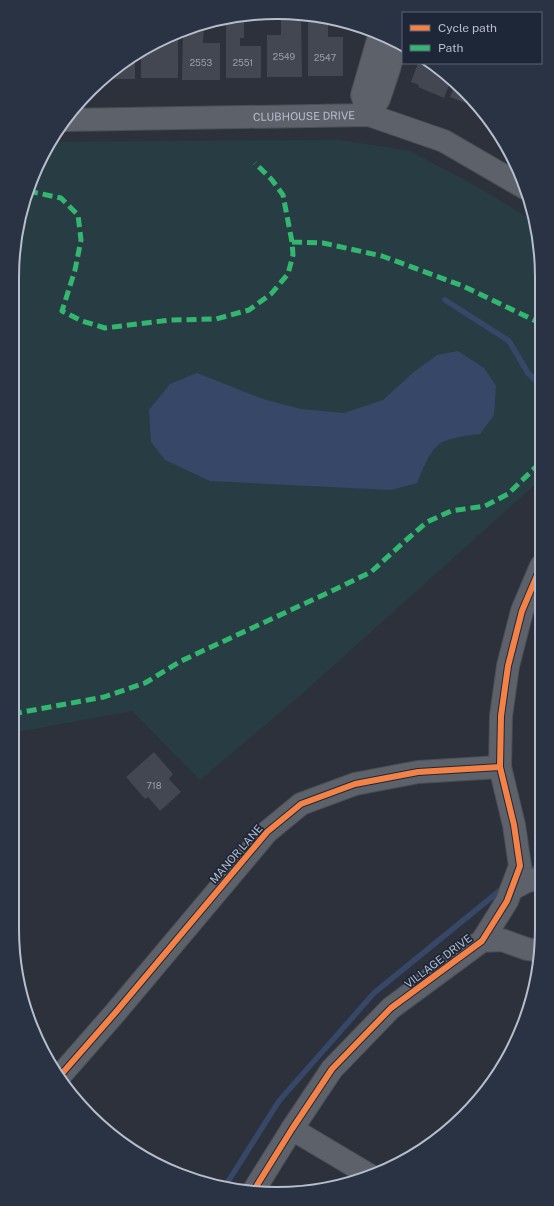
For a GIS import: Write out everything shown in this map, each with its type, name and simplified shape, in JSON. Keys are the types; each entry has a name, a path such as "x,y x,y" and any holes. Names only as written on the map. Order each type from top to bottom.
{"street":[{"path":"369,115 362,95 378,40"},
{"path":"369,115 379,99 394,48"},
{"name":"CLUBHOUSE DRIVE","path":"72,120 369,115 444,141 517,183"},
{"name":"VILLAGE DRIVE","path":"257,1186 332,1069 391,1008 482,940 507,901 520,866 514,824 500,767 501,716 508,666 522,611 535,580"},
{"name":"MANOR LANE","path":"63,1073 115,1013 267,832 301,804 355,784 418,772 500,767"},
{"path":"518,852 535,866"},
{"path":"511,890 535,878"},
{"path":"500,912 505,930 533,950"},
{"name":"VILLAGE DRIVE","path":"482,940 502,940 533,950"},
{"path":"292,1129 364,1172"}],"green space":[{"path":"340,140 410,151 474,185 528,217 530,227 533,243 535,277 535,484 303,693 200,780 132,711 19,732 19,277 21,243 33,194 46,163 57,142"}],"water":[{"path":"458,351 484,368 496,386 494,415 480,434 452,439 438,445 428,458 417,483 391,490 210,481 165,460 151,442 149,410 170,384 197,373 263,399 301,409 344,413 383,400 414,372 437,355"}],"building":[{"path":"281,19 301,20 302,77 267,77 267,35 281,35"},
{"path":"244,21 244,38 240,38 240,46 261,46 261,78 226,78 226,24"},
{"path":"308,21 328,24 328,37 343,37 343,76 308,76"},
{"path":"204,30 203,43 220,43 220,80 182,80 183,37"},
{"path":"178,39 178,78 141,78 141,58"},
{"path":"135,61 135,79 112,79"},
{"path":"418,64 423,64 449,85 444,98 418,87 419,85 411,82"},
{"path":"453,89 468,104 450,97"},
{"path":"154,752 173,774 169,779 181,792 160,811 148,797 145,799 126,777"}],"waterway":[{"path":"445,300 509,341 528,373 535,380"},
{"path":"529,871 535,868"},
{"path":"228,1182 279,1101 374,993 503,888"}],"marked path":[{"path":"34,192 61,198 78,215 81,240 75,270 62,311 82,321 105,328 170,320 216,319 249,310 271,294 288,274 293,255 283,195 272,180 255,163"},
{"path":"292,242 323,243 382,256 463,286 535,321"},
{"path":"19,713 104,697 145,683 181,661 371,572 427,522 451,511 485,506 508,494 535,468"}],"cycle path":[{"path":"257,1186 332,1069 391,1008 482,941 507,901 520,866 514,825 500,767 501,716 508,666 522,611 535,580"},
{"path":"63,1073 115,1013 267,832 301,804 355,784 418,772 500,767"}]}
